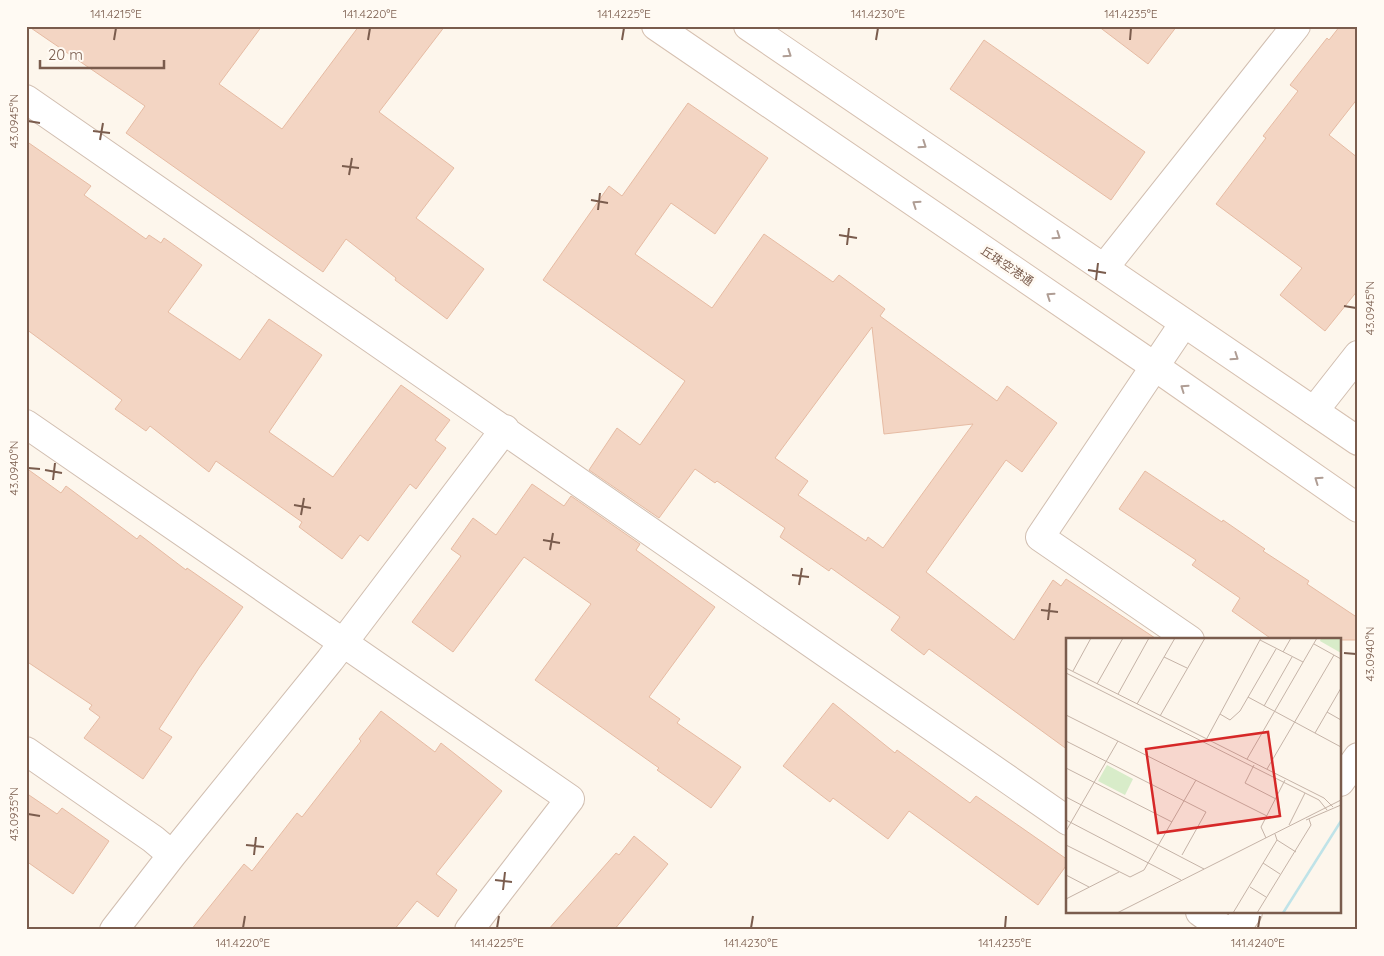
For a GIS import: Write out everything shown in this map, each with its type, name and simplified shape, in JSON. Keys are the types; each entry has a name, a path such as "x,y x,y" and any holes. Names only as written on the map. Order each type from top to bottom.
{"street":[{"name":"丘珠空港通","path":"656,26 1154,366 1358,508"},
{"path":"748,26 1358,441"},
{"path":"1104,268 1296,26"},
{"path":"26,99 1066,820"},
{"path":"1184,323 1040,536 1187,638"},
{"path":"1314,411 1358,356"},
{"path":"26,424 570,799 469,930"},
{"path":"114,930 172,855 343,644 505,430"},
{"path":"1342,744 1358,756 1342,779"},
{"path":"26,751 153,839 172,855"},
{"path":"1203,914 1225,930"},
{"path":"1235,930 1247,914"}],"building":[{"path":"28,26 262,26 219,84 282,129 359,26 445,26 379,112 454,168 416,218 484,269 447,319 395,280 396,278 346,239 323,272 126,133 145,106"},
{"path":"1098,26 1177,26 1148,64"},
{"path":"1340,26 1358,26 1358,98 1329,135 1358,158 1358,290 1325,331 1280,295 1302,268 1216,204 1266,138 1263,136 1298,91 1290,85 1327,38 1329,40"},
{"path":"984,40 1145,152 1111,200 950,89"},
{"path":"688,103 768,158 715,234 671,203 635,254 712,308 764,234 833,282 839,275 885,309 880,316 997,401 1007,386 1057,423 1022,472 1006,460 926,572 1014,640 1053,580 1061,586 1066,579 1155,638 1066,638 1066,749 929,649 924,655 891,630 900,617 831,568 829,571 780,537 785,528 717,481 715,483 695,469 659,518 589,470 617,428 640,445 685,381 543,280 609,186 622,196","holes":["872,327 884,434 973,424 883,548 868,537 866,541 798,495 808,481 775,458"]},
{"path":"26,141 91,186 84,195 146,239 149,235 161,243 164,238 202,265 168,312 240,360 269,319 322,355 269,432 333,477 401,385 450,420 435,440 446,448 416,489 410,484 368,541 360,535 342,559 299,527 302,522 216,461 209,472 150,426 146,431 115,409 122,400 26,329"},
{"path":"26,468 61,493 66,486 137,539 140,535 186,570 187,568 243,607 199,668 159,729 172,737 143,779 84,738 100,717 89,709 92,705 26,661"},
{"path":"1145,471 1222,522 1223,520 1265,549 1263,551 1309,581 1307,584 1358,618 1358,640 1342,640 1342,638 1270,638 1232,611 1240,598 1192,565 1196,560 1119,509"},
{"path":"532,484 564,506 571,496 640,544 636,550 715,607 649,697 680,719 677,723 741,767 711,808 657,770 659,768 535,680 591,604 524,557 453,652 412,622 461,556 451,549 473,518 496,535"},
{"path":"833,703 895,753 897,750 970,803 976,796 1066,859 1066,866 1038,905 909,811 888,839 833,798 830,802 783,766"},
{"path":"381,711 435,752 441,743 502,791 436,874 457,890 438,917 417,901 394,930 191,930 244,864 252,871 297,813 302,817 361,741 359,739"},
{"path":"26,793 57,814 62,808 109,841 73,894 26,861"},
{"path":"634,836 668,864 614,930 548,930 616,853 619,855"}]}
